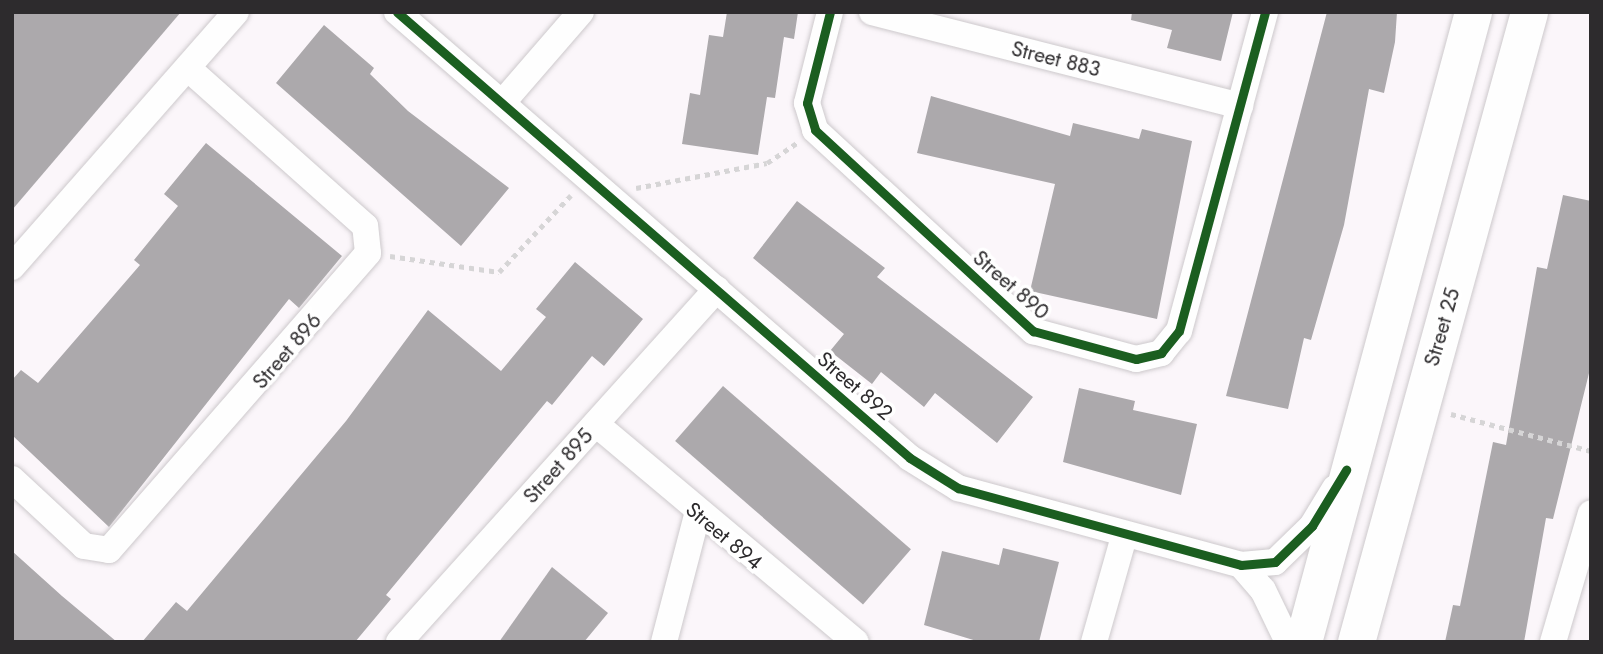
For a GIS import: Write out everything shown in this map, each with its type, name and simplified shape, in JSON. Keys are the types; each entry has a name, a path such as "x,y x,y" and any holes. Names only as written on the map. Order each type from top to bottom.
{"street":[{"path":"12,267 189,69 236,12"},
{"name":"Street 892","path":"397,12 934,476 979,496 1124,537 1241,565 1275,562 1312,526 1349,459"},
{"path":"503,102 581,12"},
{"path":"815,130 807,103 830,12"},
{"name":"Street 883","path":"872,12 1240,106"},
{"name":"Street 890","path":"815,130 1034,331 1136,359 1161,353 1180,331 1265,12"},
{"path":"1303,642 1349,459 1473,12"},
{"path":"1490,12 1488,42 1499,50 1519,48"},
{"name":"Street 25","path":"1362,634 1419,406 1529,12"},
{"path":"189,69 365,226 369,253"},
{"name":"Street 896","path":"12,479 84,546 108,550 369,253"},
{"name":"Street 895","path":"400,642 717,289"},
{"name":"Street 894","path":"596,424 697,515 856,642"},
{"path":"1349,459 1384,461 1386,480 1363,579 1362,634"},
{"path":"1553,642 1591,513"},
{"path":"664,642 697,515"},
{"path":"1094,642 1124,537"},
{"path":"1241,565 1263,590 1288,642"}],"path":[{"path":"609,193 767,163 815,130"},
{"path":"369,253 499,272 589,176"},
{"path":"1419,406 1591,451"}],"building":[{"path":"12,12 181,12 12,210"},
{"path":"727,12 798,12 794,39 784,37 775,98 767,97 758,155 682,144 690,93 700,95 709,35 723,37"},
{"path":"1132,12 1233,12 1221,61 1167,48 1172,30 1131,20"},
{"path":"1327,12 1397,12 1395,42 1384,93 1369,89 1344,225 1311,340 1304,338 1288,409 1226,396"},
{"path":"324,25 374,68 370,74 408,111 509,188 461,246 276,83"},
{"path":"931,96 1070,136 1073,123 1139,139 1142,129 1192,141 1157,319 1030,291 1055,184 917,153"},
{"path":"206,143 342,256 299,308 289,299 109,527 12,435 12,380 21,370 38,383 140,265 134,260 178,206 164,194"},
{"path":"1563,195 1591,201 1591,365 1553,519 1546,518 1524,642 1445,642 1453,605 1460,606 1493,442 1506,445 1537,267 1547,269"},
{"path":"797,201 885,268 877,277 1033,397 997,443 935,393 924,407 881,372 872,384 830,351 844,334 753,258"},
{"path":"575,262 643,319 604,366 592,356 552,405 547,401 386,595 391,599 355,642 142,642 176,602 187,611 346,421 428,310 501,371 546,317 536,309"},
{"path":"723,386 911,549 863,604 675,441"},
{"path":"1079,388 1135,401 1133,410 1197,424 1181,495 1063,462"},
{"path":"1003,548 1059,562 1039,642 980,642 924,625 942,551 999,565"},
{"path":"12,551 62,596 117,642 12,642"},
{"path":"552,567 608,613 584,642 499,642"}],"cycle path":[{"path":"397,12 910,458 958,488 1241,565 1275,562 1312,526 1346,470"},
{"path":"830,12 807,103 815,130 1033,331 1136,359 1161,353 1179,331 1265,12"}]}
